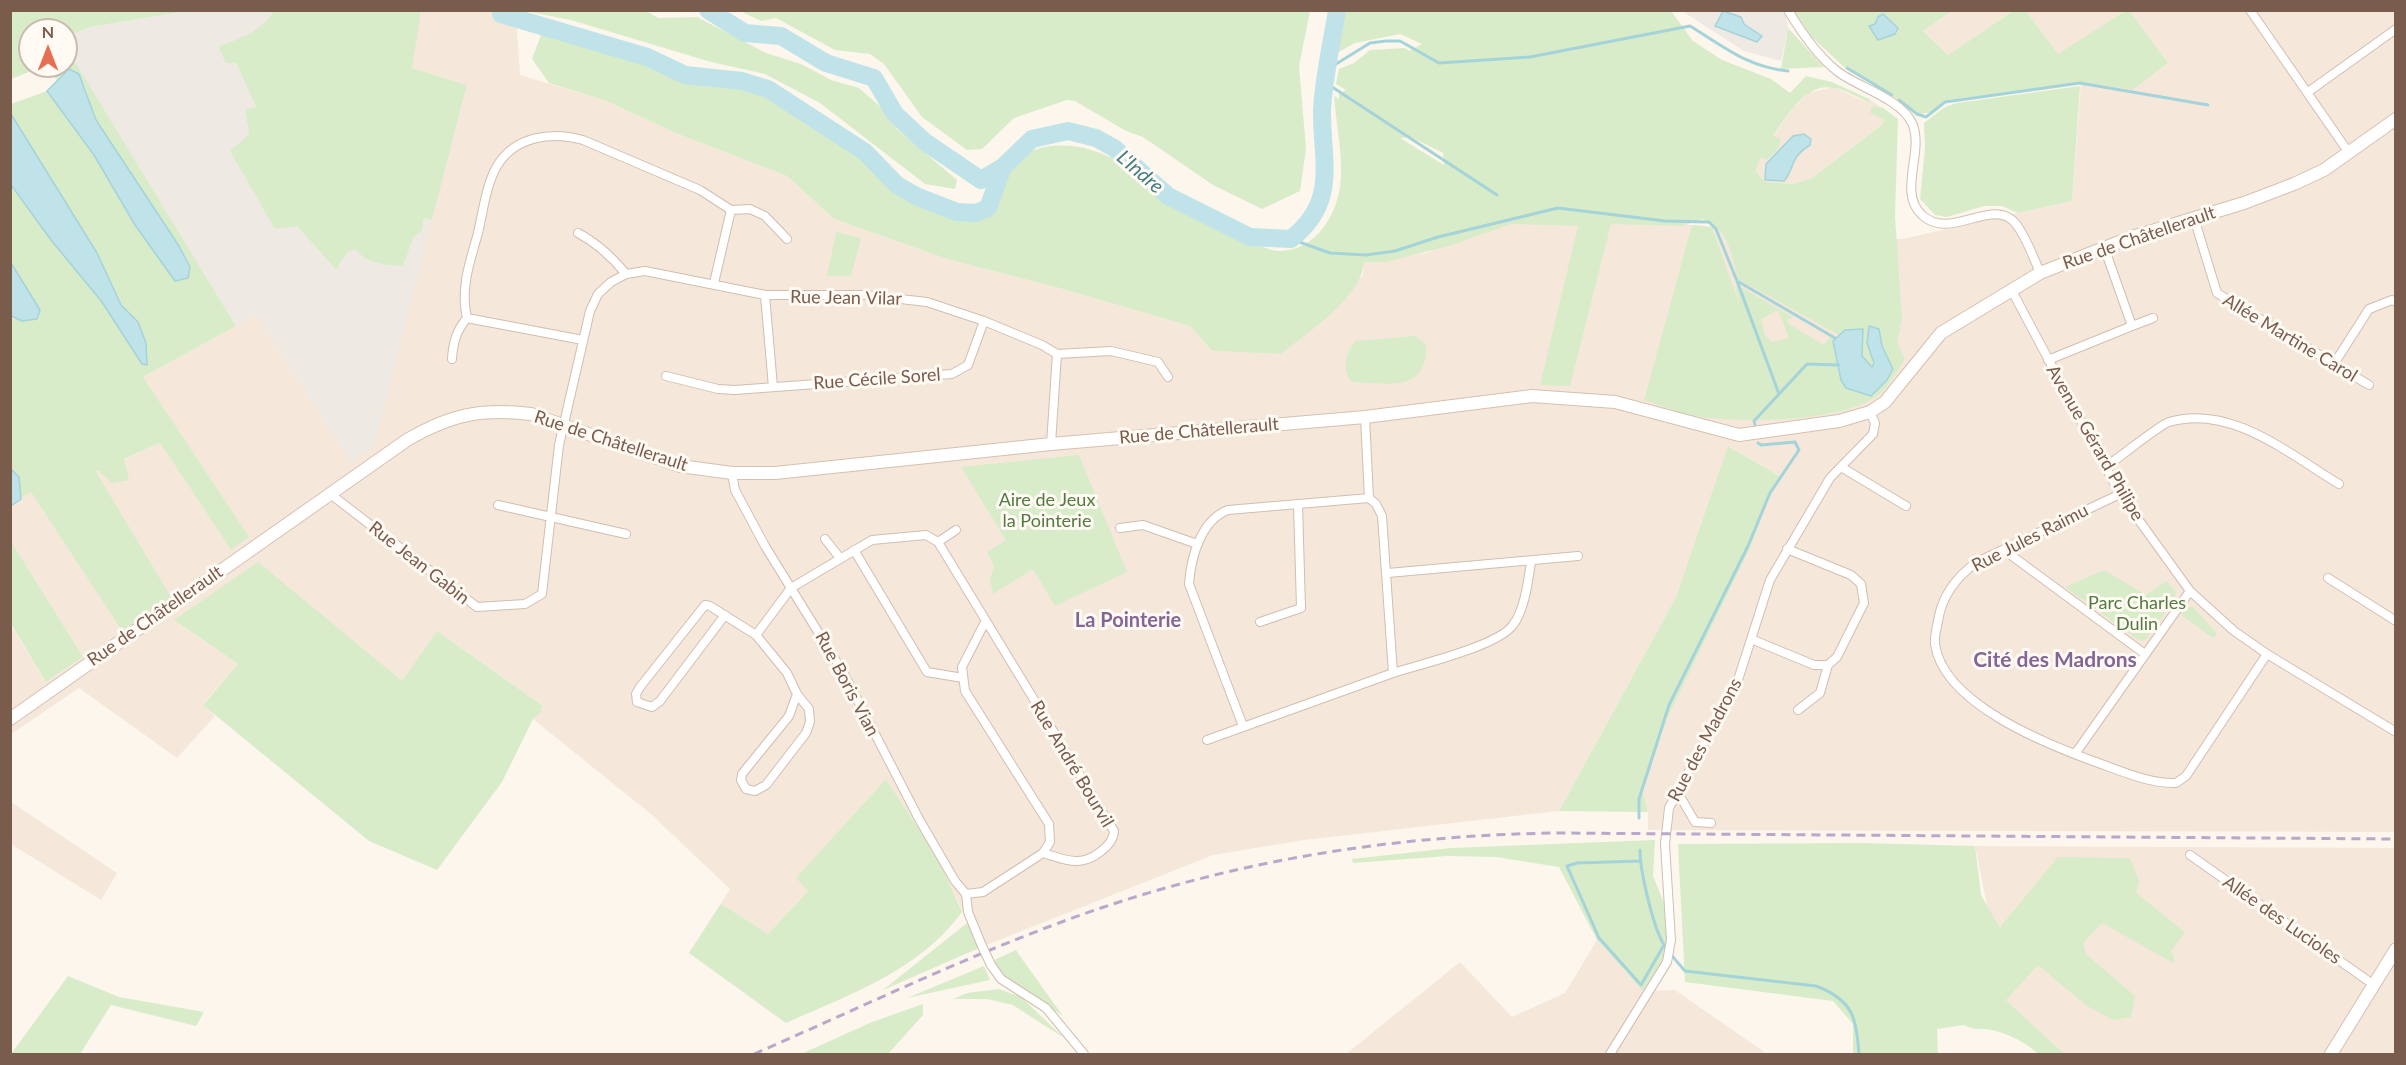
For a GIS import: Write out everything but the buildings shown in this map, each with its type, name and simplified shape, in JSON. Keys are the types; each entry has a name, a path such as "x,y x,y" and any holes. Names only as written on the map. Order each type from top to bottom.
{"main road":[{"name":"Rue de Châtellerault","path":"10,719 407,440 445,420 466,414 508,411 563,423 680,466 732,473 775,473 1051,444 1365,417 1510,398 1556,396 1615,402 1728,433 1749,435 1839,421 1870,412 1890,396 1941,333 2011,289 2040,273 2104,247 2294,184 2324,170 2396,119"},
{"path":"2331,1054 2396,949"}],"street":[{"path":"1788,10 1798,27 1838,72 1885,98 1907,115 1912,124 1915,140 1911,192 1913,203 1922,215 1934,223 1948,225 1986,215 2008,216 2016,224 2040,273"},
{"path":"2250,10 2349,153"},
{"path":"2308,92 2396,29"},
{"path":"452,359 453,342 458,329 467,318 463,288 497,167 507,155 547,134 565,135 583,140 700,190 731,210 750,209 765,216 787,239"},
{"path":"714,283 731,210"},
{"name":"Allée Martine Carol","path":"2194,218 2217,293 2369,385"},
{"path":"563,423 583,340 598,294 626,274 612,257 590,239 578,233"},
{"path":"2104,247 2132,326"},
{"name":"Rue Jean Vilar","path":"626,274 645,271 765,295 897,297 927,302 984,321 1042,345 1057,354"},
{"name":"Avenue Gérard Philipe","path":"2011,289 2120,494 2190,591 2234,631 2267,654 2396,732"},
{"path":"765,295 773,387"},
{"path":"2334,364 2369,309 2392,300 2396,302"},
{"path":"467,318 583,340"},
{"path":"2048,360 2153,318"},
{"name":"Rue Cécile Sorel","path":"666,376 718,389 952,374 968,365 984,321"},
{"path":"1051,444 1057,354 1111,351 1158,362 1168,377"},
{"name":"Rue des Madrons","path":"1610,1054 1667,962 1671,940 1665,826 1669,808 1737,683 1770,580 1830,478 1873,434 1875,423 1870,412"},
{"path":"1365,417 1369,498"},
{"path":"2105,467 2167,422 2192,419 2225,421 2248,430 2339,484"},
{"name":"Rue Jean Gabin","path":"329,493 477,608 525,604 542,594 563,423"},
{"path":"1841,467 1906,506"},
{"name":"Rue Boris Vian","path":"732,473 735,490 743,507 844,675 919,819 955,881 966,894"},
{"name":"Rue Jules Raimu","path":"2120,494 1977,562 1961,574 1949,590 1939,612 1935,641 1937,654 1953,682 1976,703 2017,727 2075,754 2169,783 2182,781 2267,654"},
{"path":"1243,726 1189,584 1190,567 1197,544 1218,514 1228,510 1369,498 1376,504 1382,516 1388,573 1393,673"},
{"path":"1260,622 1301,608 1298,504"},
{"path":"498,505 551,515 626,534"},
{"path":"1120,528 1143,525 1197,544"},
{"path":"756,635 791,588 873,540 926,535 938,542 956,530"},
{"path":"825,539 840,558"},
{"name":"Rue André Bourvil","path":"938,542 1114,831 1114,839 1110,844 1083,861 1066,860 1043,853"},
{"path":"1787,549 1851,575 1861,584 1864,603 1838,657 1828,665 1820,693 1798,710"},
{"path":"854,550 927,672 963,678"},
{"path":"2004,550 2145,654"},
{"path":"1388,573 1578,556"},
{"path":"1207,740 1393,673 1497,639 1514,625 1524,599 1531,562"},
{"path":"2328,578 2396,621"},
{"path":"2075,754 2190,591"},
{"path":"725,615 660,701 652,707 637,702 636,694 640,687 705,604 725,615 756,635 787,673 797,694 809,709 810,722 806,733 766,785 755,791 746,789 741,780 742,774 789,716 797,694"},
{"path":"985,622 962,667 965,692 1049,824 1050,842 1043,853 983,892 966,894 968,912 991,965 1000,979 1046,1008 1084,1054"},
{"path":"1751,639 1814,664 1828,665"},
{"path":"1677,791 1695,822 1711,823"},
{"name":"Allée des Lucioles","path":"2190,855 2374,985"}],"shaded area":[{"path":"188,11 274,11 266,24 238,40 218,46 236,63 256,107 245,109 249,134 231,151 336,270 347,253 356,249 413,238 422,231 424,218 432,220 374,446 352,463 256,315 236,326 78,68 78,32 90,27"},
{"path":"421,11 523,11 517,29 520,75 604,100 678,134 787,176 834,219 947,259 1059,288 1190,326 1212,351 1281,354 1363,275 1364,262 1426,253 1488,227 1556,213 1712,227 1816,182 1860,238 1902,239 2072,201 2081,82 2133,90 2168,63 2130,11 2395,11 2395,832 1648,830 1648,812 1643,791 1667,719 1751,546 1773,488 1783,478 1729,446 1676,597 1559,811 1304,840 1213,855 979,948 938,858 886,779 797,878 808,891 768,934 786,1023 689,953 730,889 652,815 533,719 543,706 437,631 402,682 175,621 238,664 203,704 215,716 177,758 79,688 11,734 10,624 46,682 83,657 11,541 11,502 31,491 122,631 95,473 160,443 231,550 143,377 256,315 352,463 383,406 467,85 411,68"},
{"path":"1682,11 1785,11 1788,28 1781,61 1744,51"},
{"path":"1952,11 2013,11 1948,55 1923,31"},
{"path":"2026,11 2125,11 2058,55"},
{"path":"1833,87 1869,103 1869,99 1883,108 1872,106 1884,120 1883,124 1812,178 1793,184 1765,182 1756,171 1760,156 1792,109 1808,93"},
{"path":"11,802 117,873 101,900 11,844"},
{"path":"1975,846 2395,848 2395,1054 2063,1054 2006,1000"},
{"path":"1597,940 1643,991 1675,990 1767,1054 1346,1054 1460,962 1512,1017 1565,993"}],"green space":[{"path":"11,10 188,10 90,27 78,32 78,18 18,18 18,76 11,79"},
{"path":"645,10 658,18 697,17 766,53 801,64 831,80 859,88 883,109 897,129 957,180 955,189 925,184 820,103 765,74 711,62 571,20 525,11"},
{"path":"274,11 421,11 412,68 467,85 432,220 424,218 422,231 413,238 403,266 371,261 356,249 347,253 336,270 297,226 275,229 230,151 249,134 245,109 256,107 236,63 226,63 218,46 257,29"},
{"path":"740,11 1310,11 1299,66 1306,149 1300,191 1262,209 1213,185 1143,137 1126,131 1075,101 1067,100 1014,118 982,149 967,150 922,117 884,64 870,54 835,50 776,18 761,21"},
{"path":"1343,11 1671,11 1693,41 1722,60 1771,79 1790,93 1806,76 1832,82 1869,99 1870,103 1834,88 1814,90 1798,103 1773,136 1781,139 1777,150 1767,160 1760,157 1756,171 1765,182 1793,184 1812,178 1883,124 1884,120 1870,113 1872,106 1883,108 1898,119 1895,216 1902,319 1897,342 1905,359 1889,384 1877,396 1861,405 1817,416 1767,420 1720,419 1687,414 1644,400 1692,225 1712,227 1741,309 1736,290 1737,285 1793,317 1787,320 1789,324 1824,345 1830,336 1834,339 1841,380 1893,369 1882,346 1878,329 1873,326 1867,343 1874,364 1872,367 1862,356 1862,329 1845,330 1839,335 1738,279 1731,251 1724,236 1703,219 1682,226 1611,224 1570,386 1540,385 1578,226 1511,224 1452,245 1386,262 1364,262 1361,275 1344,301 1281,354 1212,351 1190,326 1059,288 947,259 834,219 787,176 678,134 604,100 549,83 532,59 542,32 685,78 741,86 765,94 803,116 871,165 908,198 952,217 983,217 991,208 1016,162 1037,149 1067,146 1088,149 1116,161 1154,196 1182,213 1204,224 1277,251 1291,250 1314,238 1323,228 1336,204 1341,167 1334,96 1339,99 1339,94 1346,90 1336,84 1339,69 1354,63 1370,50 1405,48 1409,51 1422,44 1400,34 1355,43 1335,54","holes":["1411,137 1443,153 1444,165 1400,138","1778,310 1789,338 1772,342 1765,335 1761,319"]},
{"path":"1794,11 1952,11 1923,31 1948,55 2013,11 2026,11 2058,54 2125,11 2130,11 2168,63 2133,90 2081,82 1948,100 1932,112 1920,114 1848,67 1844,67 1812,37"},
{"path":"1788,28 1824,67 1781,69"},
{"path":"78,67 236,326 143,377 249,537 231,550 160,443 124,459 129,480 112,483 99,471 96,472 171,597 122,631 31,492 21,497 19,477 11,468 11,316 13,319 40,310 11,261 10,185 102,302 142,364 138,323 121,305 97,253 11,114 11,104 47,91 94,155 135,225 190,267 179,246 96,120 84,85 77,78"},
{"path":"2080,86 2072,201 2018,213 2002,206 1984,206 1947,217 1935,215 1920,199 1925,148 1924,123 1945,107 1957,103"},
{"path":"836,232 861,238 851,276 827,276"},
{"path":"1415,336 1426,344 1425,360 1420,371 1413,378 1392,384 1352,382 1347,372 1346,361 1356,341"},
{"path":"1728,446 1783,478 1773,488 1751,546 1667,719 1643,791 1648,812 1559,811 1676,597"},
{"name":"Aire de Jeux la Pointerie","path":"1079,455 1127,572 1055,606 1033,569 993,594 990,580 994,566 987,552 1006,540 961,467"},
{"path":"11,541 83,657 46,682 11,624"},
{"path":"258,562 402,681 437,631 543,706 540,710 542,711 533,719 502,782 437,870 369,841 203,705 238,664 174,620"},
{"name":"Parc Charles Dulin","path":"2104,570 2146,595 2166,581 2175,591 2176,598 2145,640 2140,641 2065,587"},
{"name":"Parc Charles Dulin","path":"2187,607 2193,607 2217,634 2213,638 2181,615"},
{"path":"886,779 938,858 962,912 926,950 882,979 786,1023 689,953 721,904 768,934 808,891 796,878"},
{"path":"1655,840 1653,876 1666,908 1668,931 1665,956 1643,991 1597,940 1559,867 1496,857 1447,856 1353,863 1352,859 1451,848"},
{"path":"1862,843 1975,846 1981,895 2001,930 2001,926 2058,857 2130,858 2139,881 2136,893 2185,932 2171,951 2174,957 2173,963 2102,923 2083,943 2086,954 2135,996 2131,1017 2113,1020 2087,1006 2038,965 2006,1000 2064,1054 2038,1054 2024,1043 2007,1035 1964,1025 1937,1029 1938,1054 1853,1054 1853,1024 1833,1001 1685,982 1678,844"},
{"path":"967,923 979,948 883,990"},
{"path":"1016,950 1063,1016 999,972 994,960"},
{"path":"984,966 990,980 907,998"},
{"path":"68,976 119,997 204,1012 196,1026 111,1005 80,1054 11,1054"},
{"path":"999,989 1021,997 1064,1038 1013,1005 987,999 953,999 967,993"},
{"path":"923,1004 923,1015 888,1054 801,1054 872,1022"}],"water":[{"path":"1723,11 1741,17 1744,24 1762,36 1757,42 1715,26"},
{"path":"1883,14 1898,28 1895,34 1878,40 1869,26 1875,24 1878,17"},
{"path":"79,74 96,120 179,246 190,267 188,278 175,281 135,225 94,155 47,91 60,78 78,78"},
{"path":"11,114 97,253 121,305 138,322 146,343 147,365 142,364 102,302 51,240 11,185"},
{"path":"1804,134 1811,139 1810,145 1795,159 1784,181 1765,180 1766,164 1793,136"},
{"path":"10,261 40,310 37,319 22,321 11,316"},
{"path":"1869,326 1879,329 1882,346 1893,369 1887,380 1871,396 1846,388 1841,380 1833,341 1845,330 1863,329 1862,356 1872,367 1874,363 1867,343"},
{"path":"10,468 19,477 21,499 11,506"}],"waterway":[{"name":"L'Indre","path":"708,10 745,33 781,36 826,63 874,78 895,114 925,142 981,180 1003,167 1032,139 1068,131 1096,138 1114,148 1168,196 1250,237 1291,239 1306,225 1316,211 1321,196 1325,165 1323,99 1337,10"},
{"path":"501,14 647,57 685,75 742,81 768,89 865,152 897,185 918,197 957,212 976,213 988,208 1003,167"},
{"path":"1328,69 1370,43 1386,41 1400,41 1439,63 1530,57 1690,26 1748,60 1773,69 1788,71"},
{"path":"1847,68 1892,95"},
{"path":"1326,83 1497,195"},
{"path":"1899,100 1917,114 1926,117 1945,102 2080,83 2208,105"},
{"path":"1291,239 1330,253 1366,255 1395,251 1438,237 1558,208 1665,221 1709,222 1716,229 1779,394"},
{"path":"1739,282 1835,338"},
{"path":"1755,425 1754,421 1807,364 1839,365"},
{"path":"1639,818 1639,799 1669,705 1748,546 1770,493 1799,450 1795,442 1761,445 1758,443"},
{"path":"1640,850 1645,885 1660,937 1671,955 1685,971 1816,986 1828,991 1838,997 1850,1011 1854,1020 1859,1054"},
{"path":"1640,861 1577,863 1567,866 1599,938 1641,985 1664,945"}],"railway":[{"path":"754,1054 926,977 1101,908 1213,875 1326,852 1383,844 1557,833 2396,839"}],"district":[{"name":"La Pointerie","path":"1128,621"},
{"name":"Cité des Madrons","path":"2055,660"}]}
